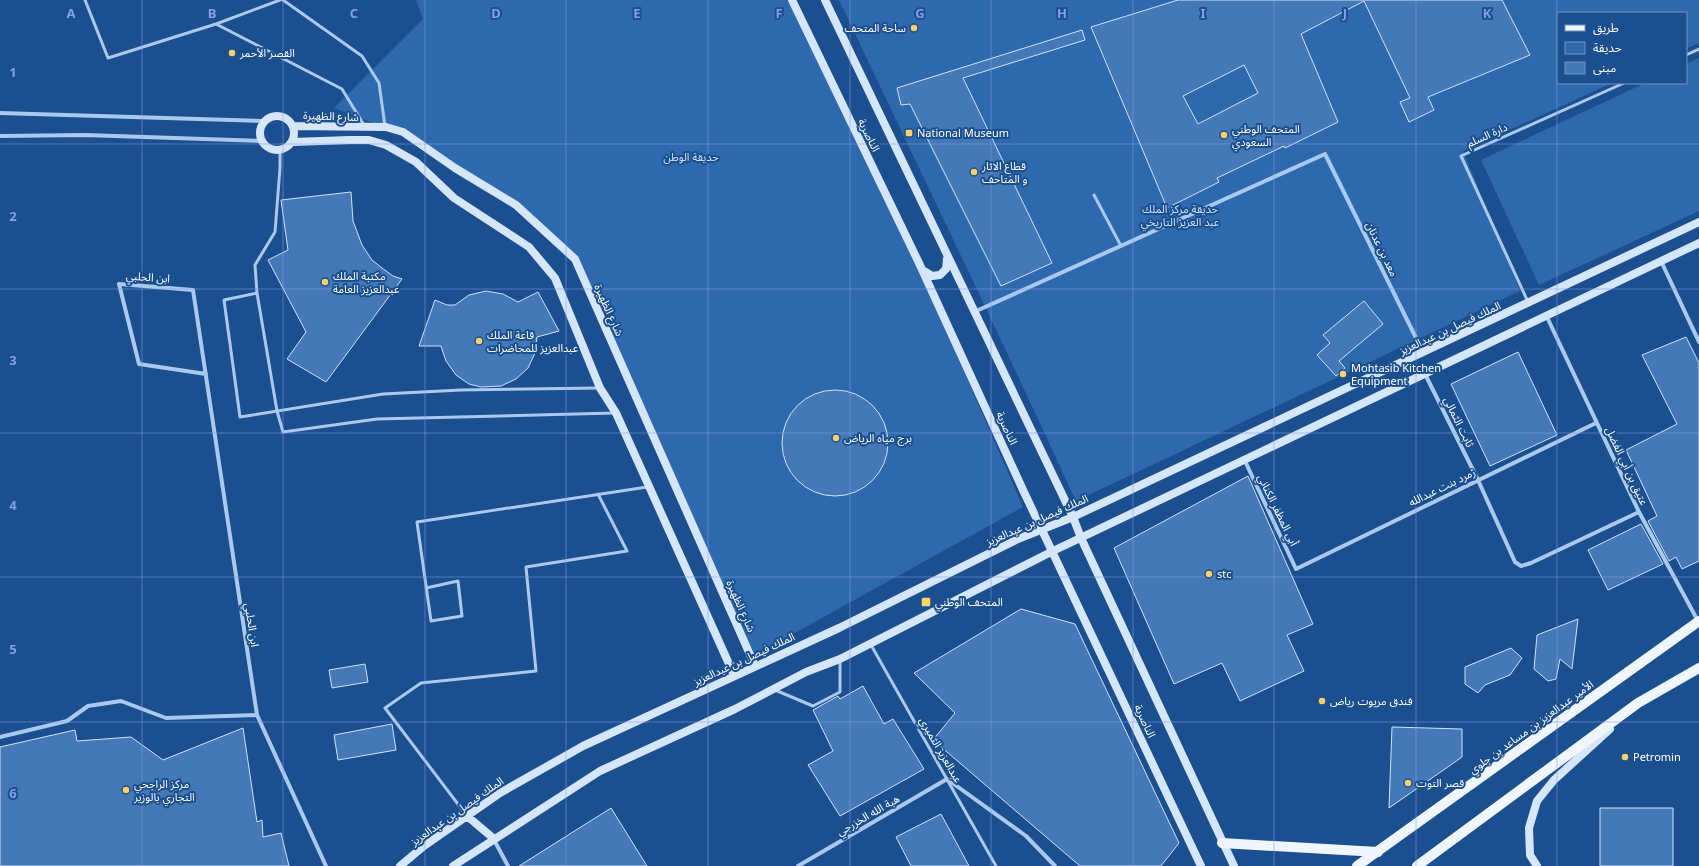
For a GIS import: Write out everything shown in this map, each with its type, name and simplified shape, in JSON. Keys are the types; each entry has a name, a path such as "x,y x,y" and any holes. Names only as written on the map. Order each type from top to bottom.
{"main road":[{"name":"الأمير عبدالعزيز بن مساعد بن جلوي","path":"1358,866 1699,622"},
{"path":"1417,866 1638,703 1699,668"},
{"path":"1222,843 1378,852"}],"street":[{"name":"الناصرية","path":"792,0 919,263 1020,483 1201,866"},
{"name":"الناصرية","path":"825,0 944,252 1073,517 1081,538 1234,866"},
{"name":"شارع الظهيرة","path":"0,113 265,121 278,115 288,119 294,126 295,134 292,142 369,140 386,145 416,162 454,198 529,247 555,278 600,388 616,413 734,675"},
{"path":"265,121 260,132 262,141 271,149 280,150 287,148 292,142"},
{"name":"شارع الظهيرة","path":"294,126 366,128 386,127 403,132 455,168 516,205 574,259 755,666"},
{"path":"0,136 85,135 262,141"},
{"name":"معد بن عدنان","path":"1121,246 1325,154 1423,352"},
{"name":"الملك فيصل بن عبدالعزيز","path":"400,866 500,792 583,746 734,675 839,628 1018,539 1073,517 1528,304 1699,222"},
{"path":"453,866 494,838 600,772 775,690 806,672 840,659 1053,551 1244,459 1699,243"},
{"path":"974,312 1121,246"},
{"path":"919,263 928,275 940,275 948,265 944,252"},
{"path":"1661,261 1699,342"},
{"name":"ابن الحلبي","path":"206,374 139,364 119,284 193,290 206,374 257,715 326,866"},
{"name":"عتيق بن أبي الفضل","path":"1545,315 1639,512 1699,622"},
{"name":"ثابت الثمالي","path":"1425,373 1478,480 1515,562 1521,566 1639,512"},
{"name":"زمرد بنت عبدالله","path":"1296,569 1596,423"},
{"name":"أبي المظفر الكناني","path":"1244,459 1296,569"},
{"path":"0,738 67,721 88,706 121,701 166,718 257,715"},
{"path":"1537,866 1530,855 1529,828 1536,801 1554,780 1638,703"},
{"path":"947,779 1026,836 1056,866"},
{"name":"هبة الله الخزرجي","path":"798,866 947,779"},
{"path":"467,816 494,838 508,866"}],"lane":[{"path":"85,0 108,58 216,24 282,0 362,56 378,83 386,127"},
{"path":"216,24 342,89 366,128"},
{"path":"1687,55 1699,49"},
{"name":"دارة السلم","path":"1528,304 1461,156 1622,84"},
{"path":"280,150 275,232 255,265 258,293 277,411 283,432 377,419 616,413"},
{"path":"1094,195 1121,246"},
{"path":"258,293 224,300 240,417 383,394 461,390 600,388"},
{"path":"426,588 458,581 462,616 431,621 426,588 417,522 649,487"},
{"path":"467,816 385,708 421,683 536,671 526,567 627,551 598,494"},
{"name":"عبدالعزيز الثميري","path":"870,643 996,866"},
{"path":"775,690 813,706 840,692 840,659"}],"green space":[{"name":"حديقة الوطن","path":"416,0 789,0 917,264 1023,507 753,656 572,260 514,206 400,133 334,108 423,19"},
{"name":"حديقة مركز الملك عبد العزيز التاريخي","path":"839,0 1699,0 1699,43 1687,49 1687,12 1557,12 1557,84 1610,84 1463,151 1520,291 1076,501"},
{"path":"1699,58 1699,211 1539,285 1481,160 1643,84 1687,84 1687,64"}],"building":[{"name":"المتحف الوطني السعودي","path":"1178,0 1502,0 1530,55 1428,97 1434,110 1409,122 1400,102 1410,98 1364,1 1301,34 1338,122 1285,148 1284,146 1217,178 1219,182 1167,208 1091,27","holes":["1244,65 1258,93 1198,124 1183,96"]},
{"path":"1082,30 1085,40 963,78 1052,263 1001,286 910,104 901,105 897,88"},
{"path":"351,192 353,221 362,245 372,260 393,276 402,279 326,382 287,359 306,332 268,260 288,250 281,200"},
{"name":"قاعة الملك عبدالعزيز للمحاضرات","path":"486,291 503,294 518,302 538,292 559,331 537,337 535,353 528,368 516,379 501,386 481,387 469,384 456,375 446,361 441,346 419,346 435,300 447,305 455,305 469,295"},
{"path":"1364,301 1383,324 1339,361 1345,368 1336,376 1317,355 1330,343 1323,335"},
{"path":"1686,337 1699,363 1699,561 1682,569 1676,557 1669,561 1648,521 1657,516 1626,450 1677,424 1642,355"},
{"path":"1518,352 1557,435 1490,466 1451,384"},
{"name":"برج مياه الرياض","path":"835,390 855,394 873,405 884,423 888,443 884,463 873,481 855,492 835,496 815,492 797,481 786,463 782,443 786,423 797,405 815,394"},
{"name":"stc","path":"1248,476 1313,624 1287,635 1304,671 1240,701 1222,663 1174,684 1114,548"},
{"path":"1641,524 1663,564 1608,590 1588,550"},
{"name":"المتحف الوطني","path":"1021,609 1075,624 1179,843 1161,866 1080,866 933,740 955,713 914,673"},
{"path":"1578,619 1572,669 1560,659 1556,679 1548,681 1534,669 1537,635"},
{"path":"1511,648 1522,658 1510,675 1485,685 1478,693 1465,684 1465,667"},
{"path":"365,664 368,682 332,688 329,670"},
{"path":"863,686 884,724 893,719 924,769 840,816 808,765 833,751 813,710 838,696 840,699"},
{"path":"392,724 396,750 338,760 334,735"},
{"name":"قصر التوت","path":"1392,727 1462,729 1462,757 1389,808"},
{"name":"مركز الراجحي التجاري بالوزير","path":"243,728 257,822 262,820 263,837 281,833 289,866 0,866 0,747 75,730 77,741 131,737 163,760"},
{"path":"611,808 647,866 519,866"},
{"path":"1600,808 1673,808 1673,866 1600,866"},
{"path":"941,814 969,866 911,866 896,837"}],"place":[{"name":"ساحة المتحف","path":"914,28"},
{"name":"القصر الأحمر","path":"232,53"},
{"name":"National Museum","path":"909,133"},
{"name":"المتحف الوطني السعودي","path":"1224,135"},
{"name":"قطاع الاثار و المتاحف","path":"974,172"},
{"name":"مكتبة الملك عبدالعزيز العامة","path":"325,282"},
{"name":"قاعة الملك عبدالعزيز للمحاضرات","path":"479,341"},
{"name":"Mohtasib Kitchen Equipment","path":"1343,374"},
{"name":"برج مياه الرياض","path":"836,438"},
{"name":"stc","path":"1209,574"},
{"name":"المتحف الوطني","path":"926,602"},
{"name":"فندق مريوت رياض","path":"1322,701"},
{"name":"Petromin","path":"1625,757"},
{"name":"قصر التوت","path":"1408,783"},
{"name":"مركز الراجحي التجاري بالوزير","path":"126,790"}]}
